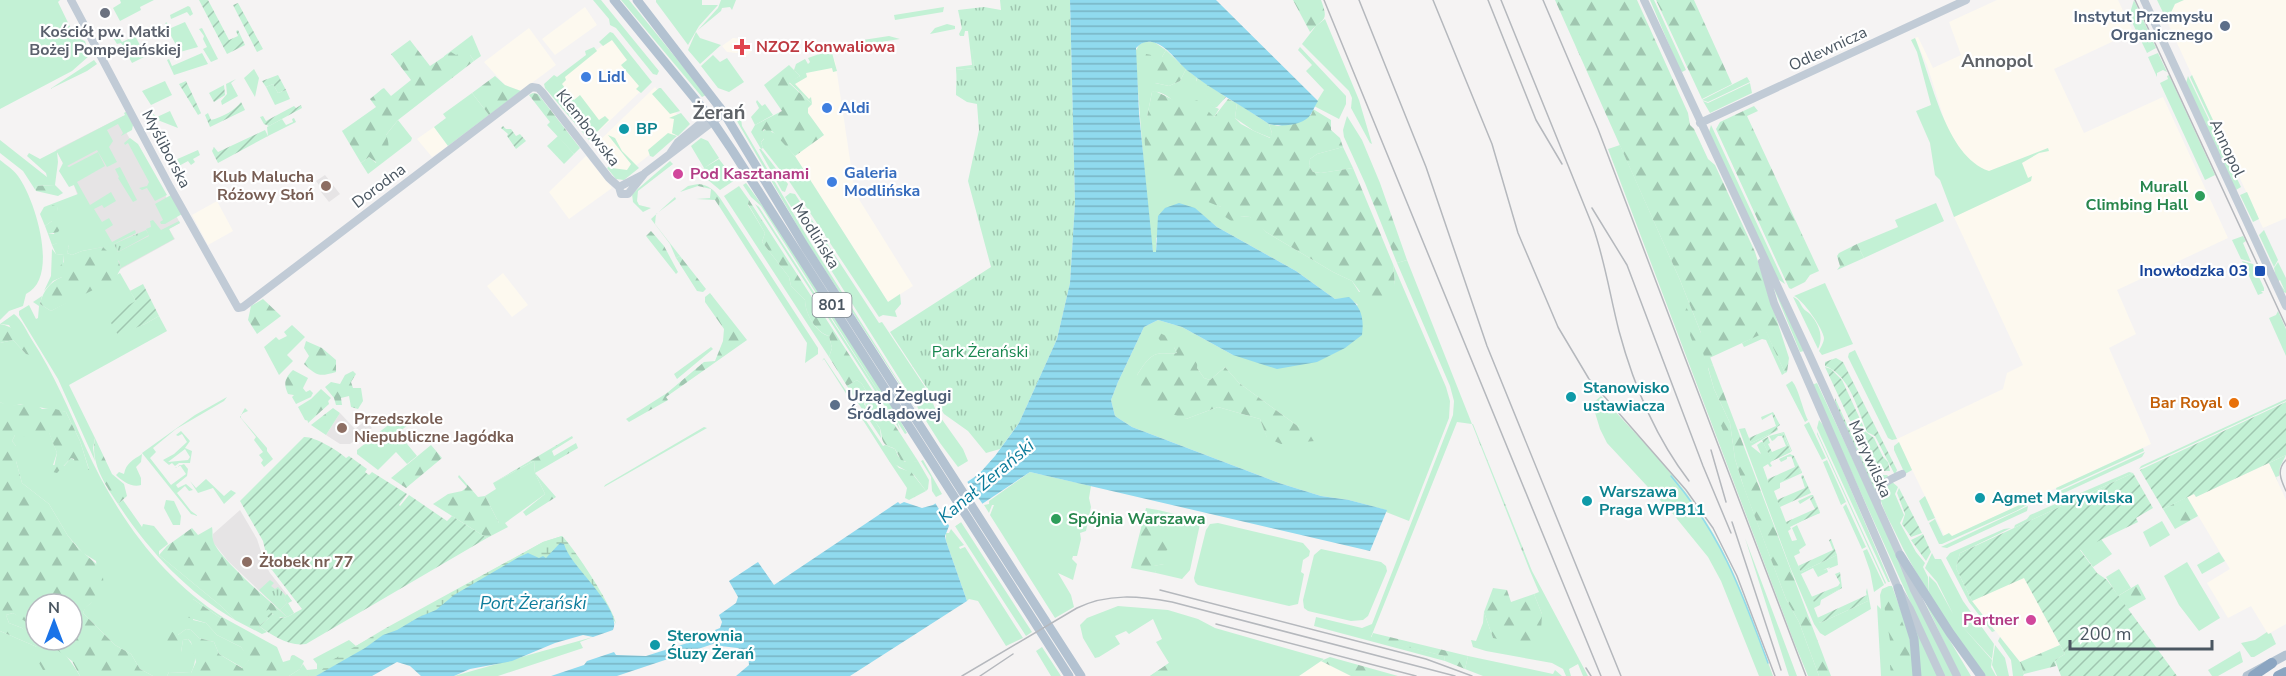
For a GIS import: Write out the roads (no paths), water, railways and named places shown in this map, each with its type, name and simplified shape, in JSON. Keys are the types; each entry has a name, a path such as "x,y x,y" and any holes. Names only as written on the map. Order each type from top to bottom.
{"highway":[{"path":"2253,676 2272,663"},
{"path":"2278,676 2286,672"}],"main road":[{"name":"Modlińska","path":"614,0 711,119 953,487"},
{"name":"Modlińska","path":"637,0 722,110 971,516 1052,641 1069,676"},
{"path":"1900,555 1950,633 1981,676"},
{"path":"1898,588 1914,639 1917,676"},
{"path":"1950,633 1973,676"},
{"name":"Modlińska","path":"1052,641 1080,676"},
{"path":"2247,676 2286,656"}],"street":[{"name":"Myśliborska","path":"71,0 167,181 235,305 239,308"},
{"name":"Marywilska","path":"1644,0 1809,354 1914,590 1957,676"},
{"name":"Odlewnicza","path":"1700,123 1966,0"},
{"name":"Annopol","path":"2144,0 2286,306"},
{"name":"Dorodna","path":"239,308 530,88 535,87"},
{"name":"Klembowska","path":"535,87 542,92 609,178 625,187 670,153 678,142 711,119"},
{"path":"711,119 722,110"},
{"name":"Marywilska","path":"1760,252 1774,303 1898,588 1941,676"},
{"path":"1878,508 1876,497 1881,486 1902,474"}],"water":[{"name":"Kanał Żerański","path":"1070,0 1216,0 1318,101 1308,118 1303,121 1286,125 1269,124 1188,71 1172,54 1157,44 1147,42 1136,48 1139,113 1153,252 1156,252 1158,216 1165,208 1179,203 1195,208 1217,227 1296,271 1335,299 1349,297 1359,310 1363,329 1362,335 1345,348 1317,362 1277,369 1233,355 1182,327 1158,320 1144,327 1111,400 1115,416 1132,427 1279,483 1321,496 1349,500 1387,510 1370,551 1030,472 949,526 945,536 946,541 967,601 850,676 736,676 749,665 748,654 738,648 720,646 719,642 617,676 551,676 614,652 616,655 646,656 716,634 715,630 720,628 722,622 719,615 736,603 738,597 729,581 758,562 774,585 898,502 922,508 933,505 979,474 995,456 1019,423 1057,339 1070,283 1075,203"},
{"name":"Port Żerański","path":"560,543 564,544 568,553 603,599 614,621 613,630 593,637 583,635 555,643 512,661 470,669 454,676 421,676 410,666 397,662 372,676 316,676 383,635 436,610 454,595 519,557 528,553 539,558 543,556 546,558"}],"waterway":[{"path":"1671,476 1689,498 1717,542 1749,611 1768,663"}],"tram line":[{"path":"2135,0 2286,326"},
{"path":"2286,460 2280,471 2286,491"}],"railway":[{"path":"1324,0 1601,676"},
{"path":"1359,0 1426,167 1487,346 1621,676"},
{"path":"1433,0 1492,144 1518,233 1558,327 1589,379 1686,490 1713,528 1737,576 1775,676"},
{"path":"1488,0 1536,120 1562,164"},
{"path":"1501,0 1593,227 1631,370 1656,428 1689,481"},
{"path":"1543,0 1598,129 1806,676"},
{"path":"1592,208 1627,265 1703,466 1731,533"},
{"path":"1711,450 1726,502"},
{"path":"1732,522 1781,670"},
{"path":"1160,590 1426,659 1472,676"},
{"path":"962,676 1077,608 1100,600 1124,597 1172,602 1455,676"},
{"path":"1216,624 1416,676"},
{"path":"980,676 1013,654"},
{"path":"1586,668 1591,676"}],"place":[{"name":"Kościół pw. Matki Bożej Pompejańskiej","path":"105,13"},
{"name":"Instytut Przemysłu Organicznego","path":"2225,26"},
{"name":"NZOZ Konwaliowa","path":"742,47"},
{"name":"Lidl","path":"586,77"},
{"name":"Aldi","path":"827,108"},
{"name":"BP","path":"624,129"},
{"name":"Pod Kasztanami","path":"678,174"},
{"name":"Galeria Modlińska","path":"832,182"},
{"name":"Klub Malucha Różowy Słoń","path":"326,186"},
{"name":"Murall Climbing Hall","path":"2200,196"},
{"name":"Inowłodzka 03","path":"2260,271"},
{"name":"Stanowisko ustawiacza","path":"1571,397"},
{"name":"Bar Royal","path":"2234,403"},
{"name":"Urząd Żeglugi Śródlądowej","path":"835,405"},
{"name":"Przedszkole Niepubliczne Jagódka","path":"342,428"},
{"name":"Agmet Marywilska","path":"1980,498"},
{"name":"Warszawa Praga WPB11","path":"1587,501"},
{"name":"Spójnia Warszawa","path":"1056,519"},
{"name":"Żłobek nr 77","path":"247,562"},
{"name":"Partner","path":"2031,620"},
{"name":"Sterownia Śluzy Żerań","path":"655,645"}],"district":[{"name":"Annopol","path":"1997,61"},
{"name":"Żerań","path":"719,112"}],"park label":[{"name":"Park Żerański","path":"980,352"}]}
